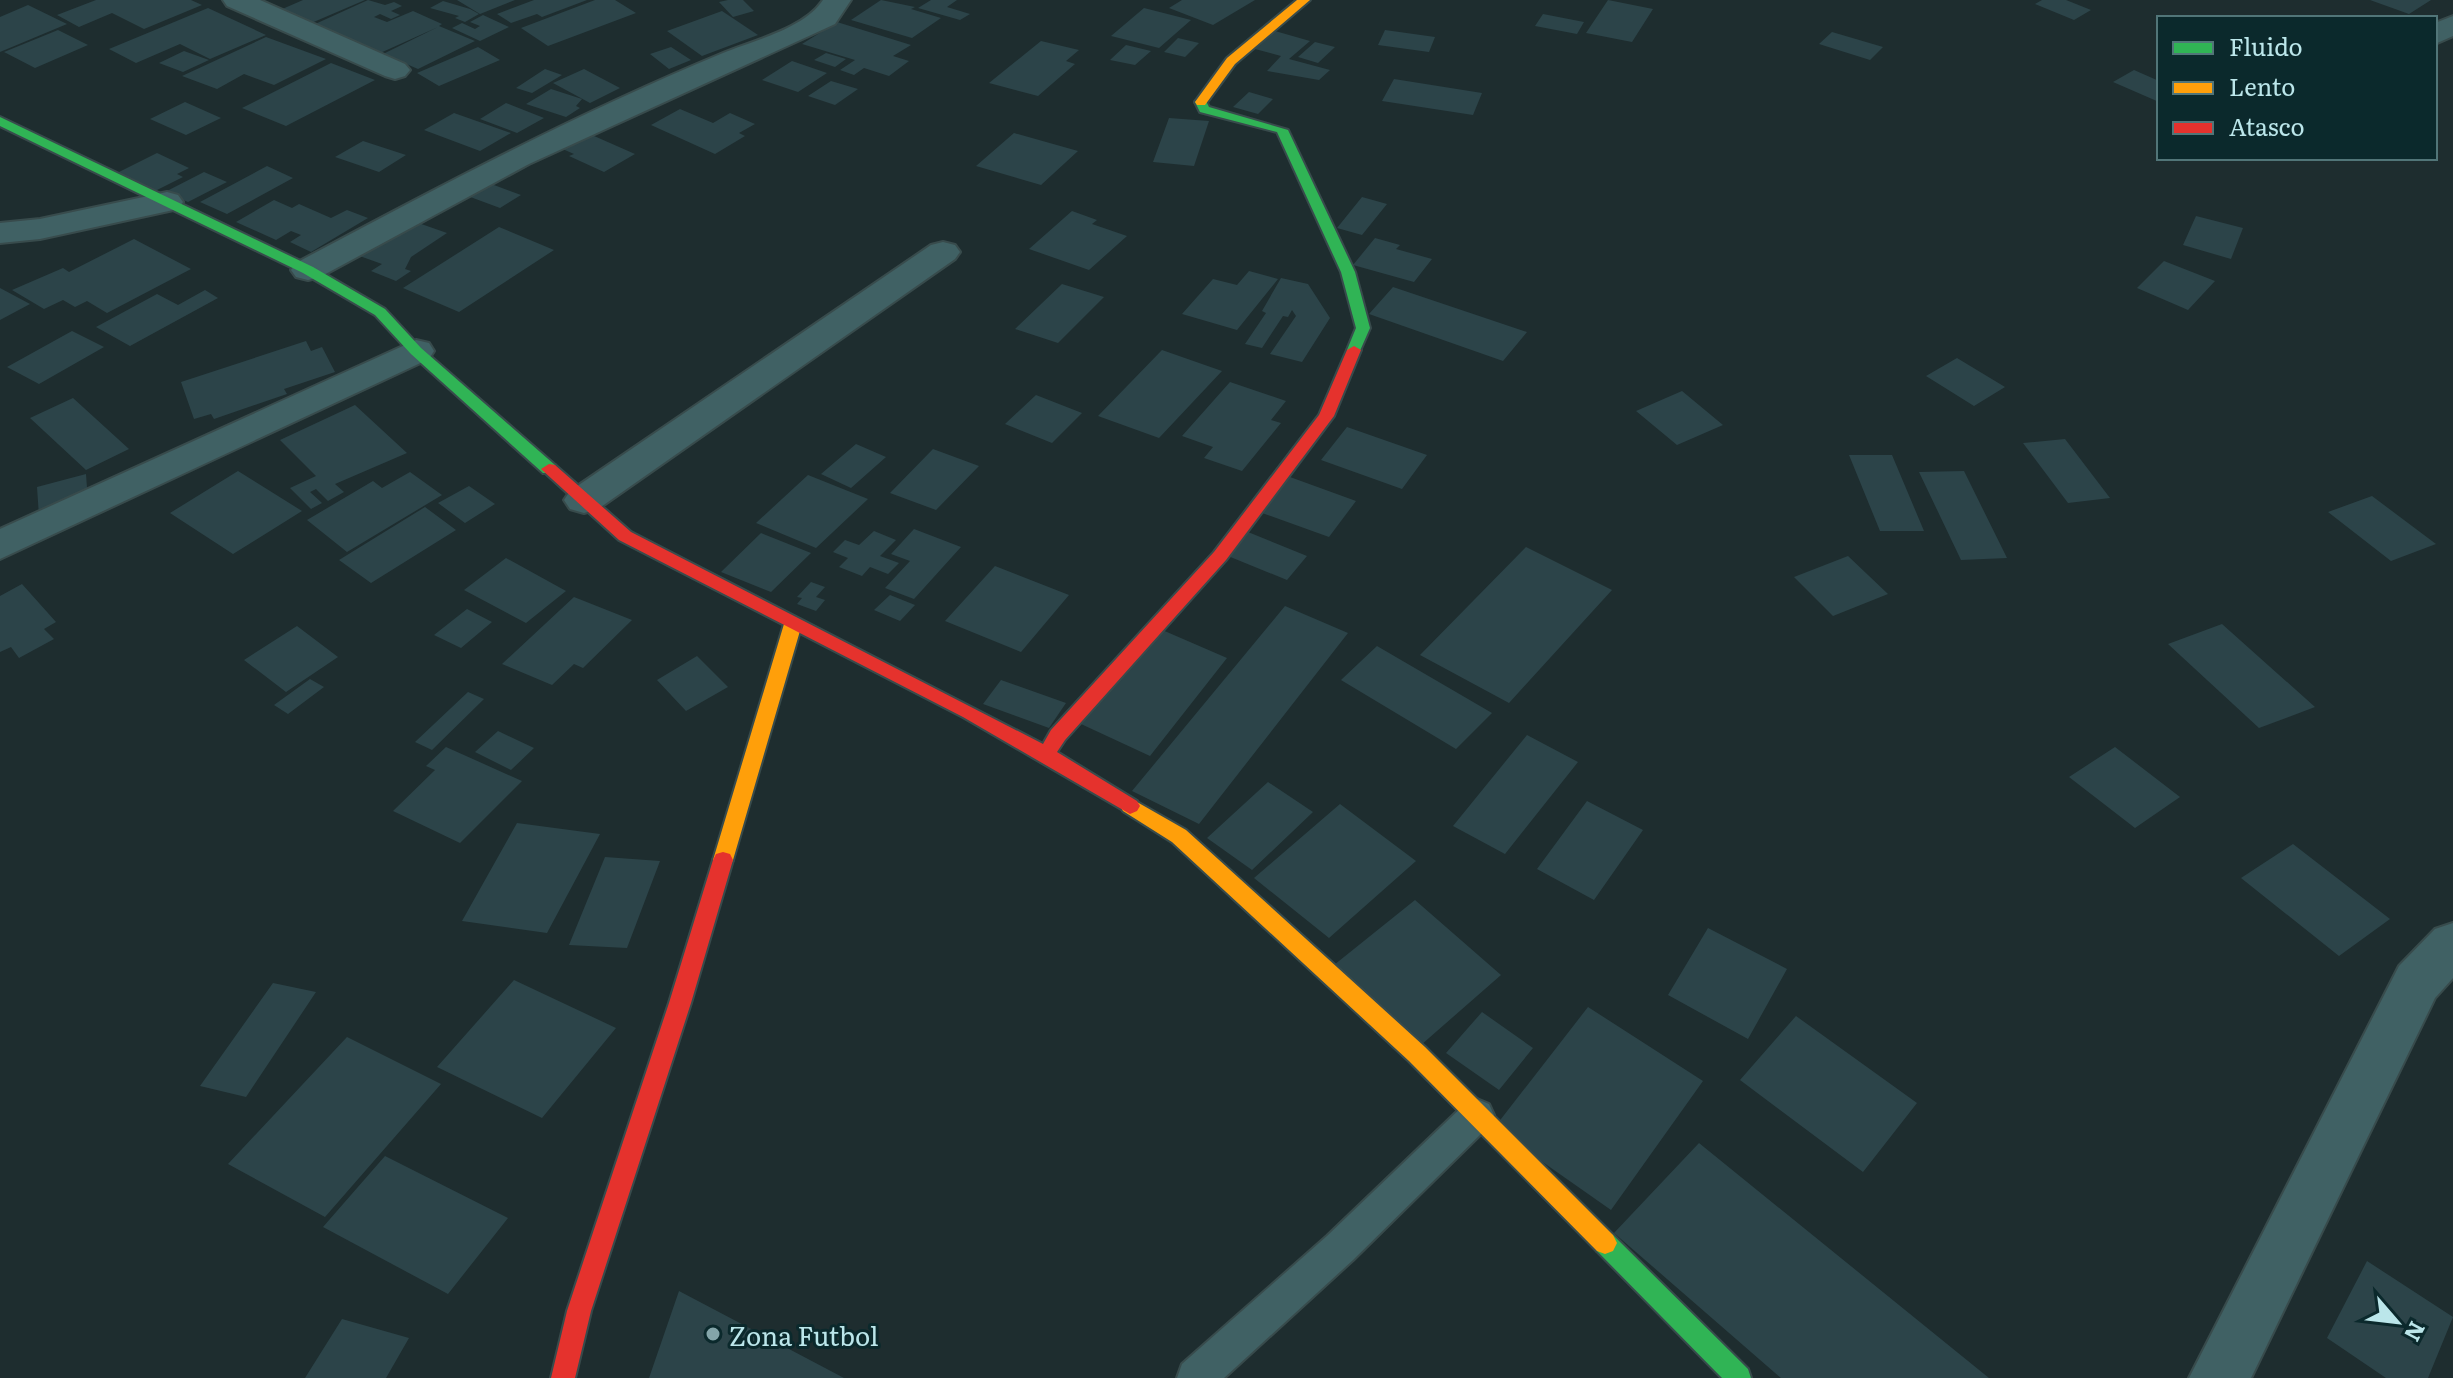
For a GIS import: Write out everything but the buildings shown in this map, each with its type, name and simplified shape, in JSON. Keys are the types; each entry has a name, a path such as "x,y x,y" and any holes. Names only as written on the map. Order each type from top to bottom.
{"street":[{"path":"237,0 395,70"},
{"path":"308,270 518,157 825,18 837,0"},
{"path":"1046,754 1058,735 1220,556 1326,416 1363,328 1348,272 1282,130 1204,109 1201,102 1231,61 1304,0"},
{"path":"0,121 308,270 380,312 416,351 625,536 1046,754 1179,836 1417,1054 1739,1378"},
{"path":"0,233 40,229 167,202"},
{"path":"584,500 943,252"},
{"path":"0,545 416,351"},
{"path":"563,1378 579,1311 680,1003 793,624"},
{"path":"2219,1378 2417,982 2453,944"}],"lane":[{"path":"1196,1378 1340,1248 1477,1115"}],"traffic: fast":[{"path":"1201,102 1204,109 1282,130 1348,272 1363,328 1354,350"},
{"path":"0,121 308,270 380,312 416,351 549,469"},
{"path":"1605,1243 1739,1378"}],"traffic: slow":[{"path":"1201,102 1231,61 1304,0"},
{"path":"723,860 793,624"},
{"path":"1130,806 1179,836 1417,1054 1605,1243"}],"traffic: jam":[{"path":"1046,754 1058,735 1220,556 1326,416 1354,350"},
{"path":"549,469 625,536 969,712 1046,754 1130,806"},
{"path":"563,1378 579,1311 680,1003 723,860"}],"place":[{"name":"Zona Futbol","path":"713,1334"}]}
